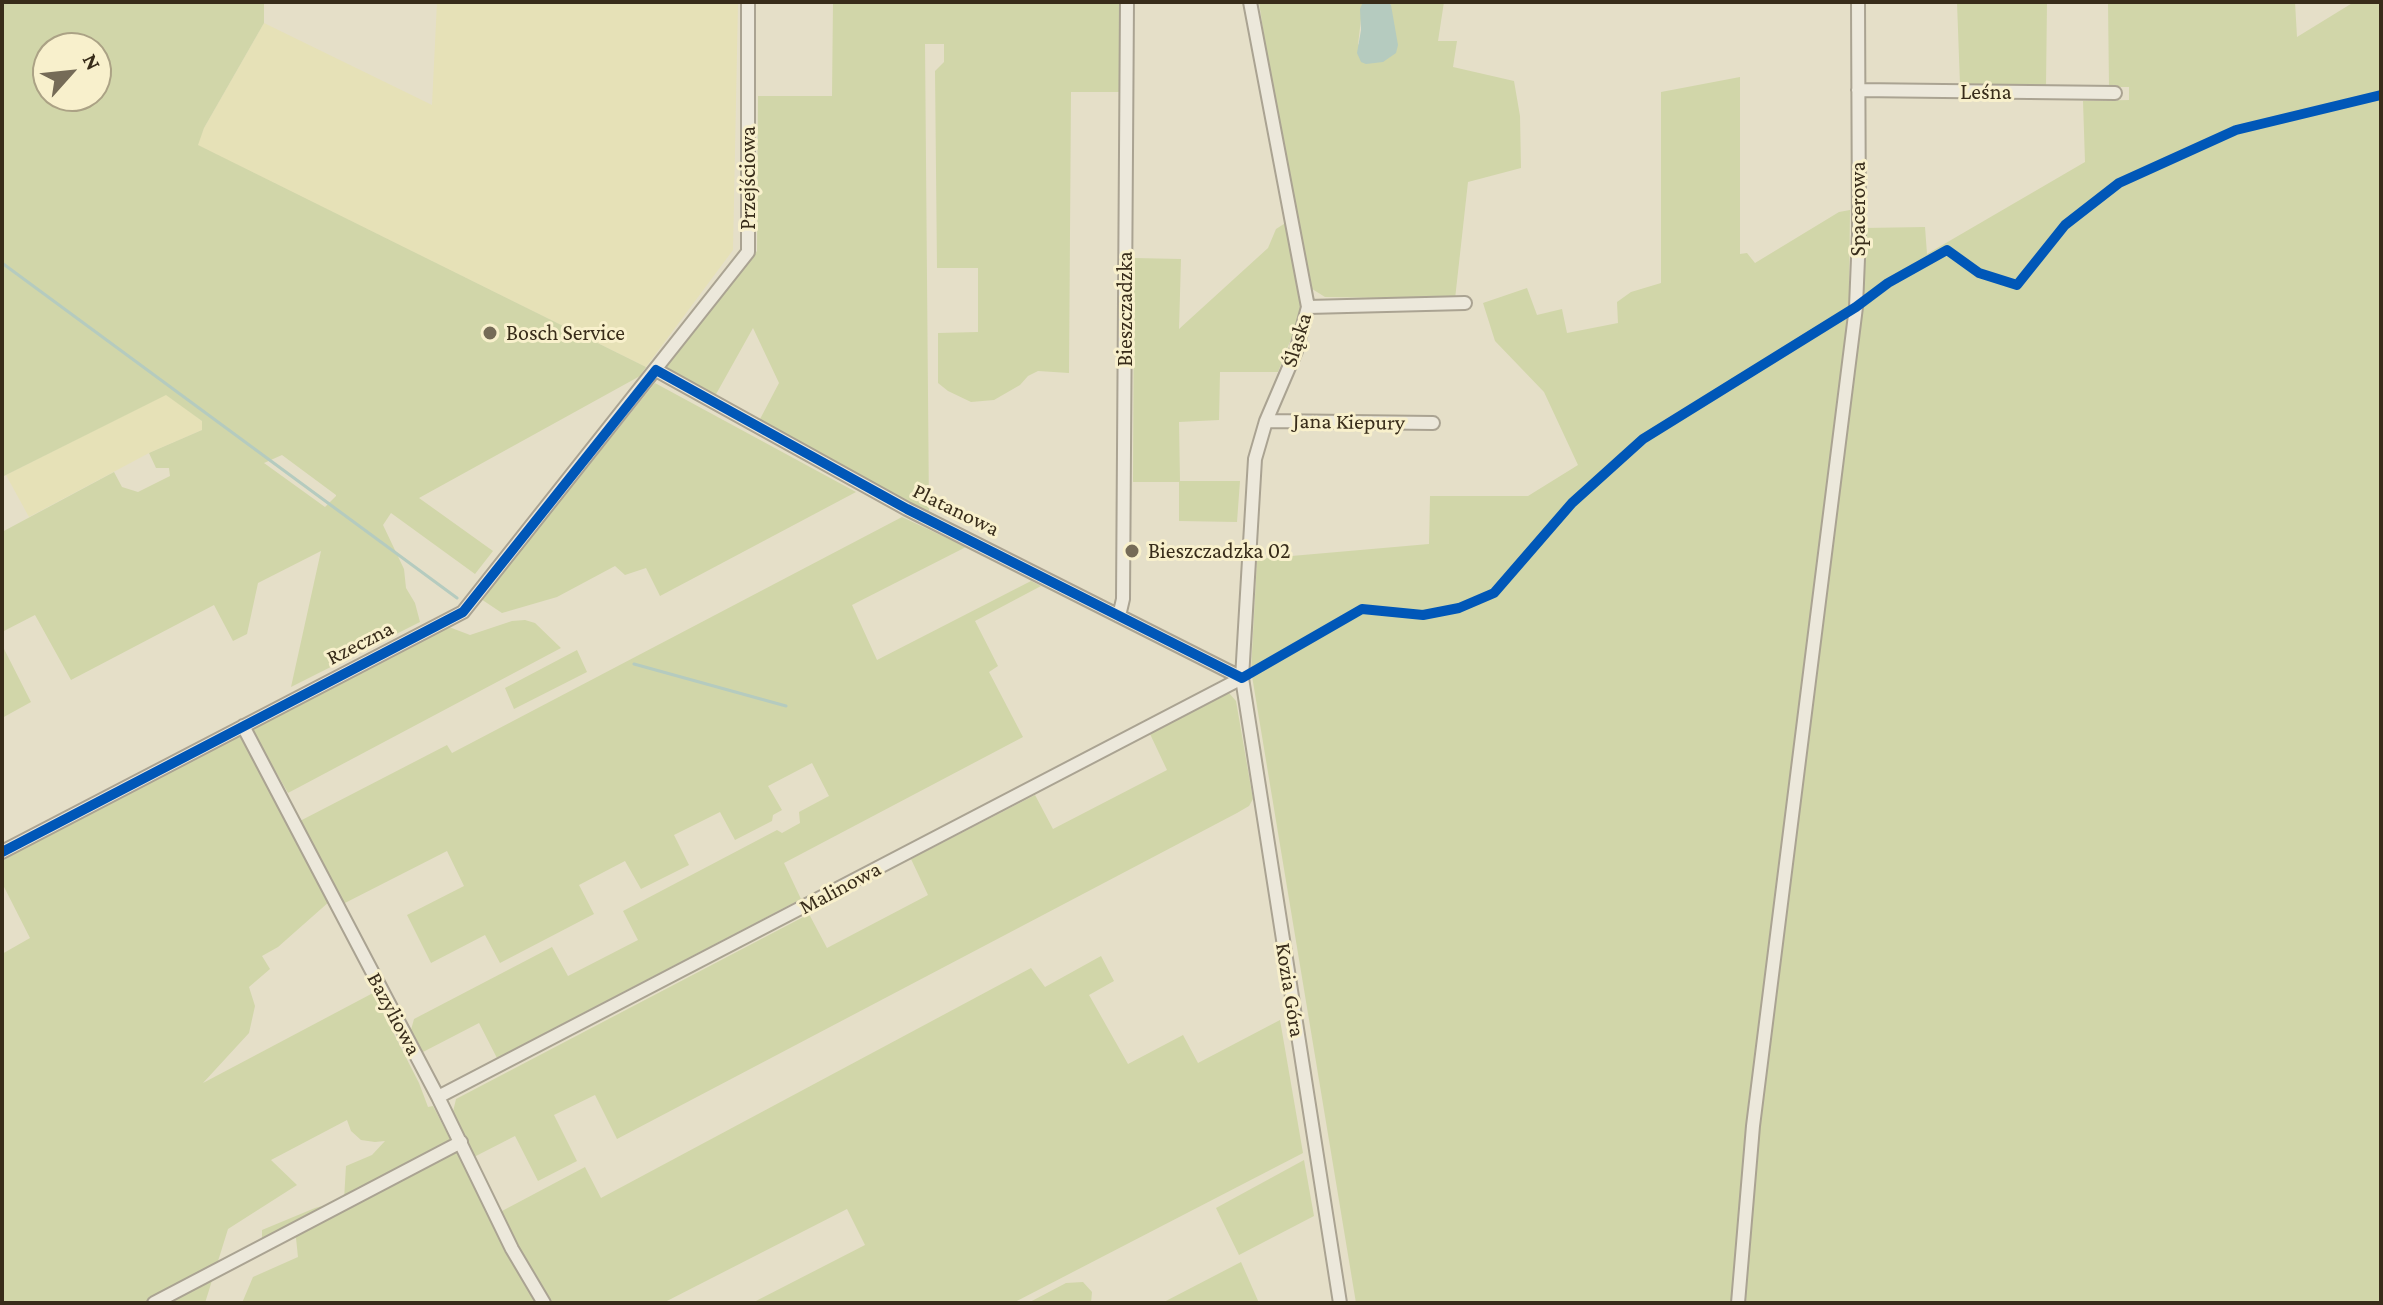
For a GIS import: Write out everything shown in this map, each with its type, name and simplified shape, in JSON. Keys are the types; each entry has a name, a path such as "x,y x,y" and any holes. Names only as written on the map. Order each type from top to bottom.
{"street":[{"name":"Przejściowa","path":"656,370 748,252 748,2"},
{"name":"Bieszczadzka","path":"1119,616 1123,585 1127,2"},
{"name":"Śląska","path":"1242,678 1253,468 1266,421 1296,351 1308,307 1250,2"},
{"name":"Spacerowa","path":"1738,1303 1753,1126 1856,307 1859,234 1858,2"},
{"name":"Leśna","path":"1858,90 2115,93"},
{"path":"1308,307 1465,303"},
{"name":"Platanowa","path":"656,370 907,509 1242,678"},
{"name":"Rzeczna","path":"2,852 463,612 656,370"},
{"name":"Jana Kiepury","path":"1266,421 1433,423"},
{"name":"Malinowa","path":"438,1097 1242,678"},
{"name":"Kozia Góra","path":"1242,678 1340,1303"},
{"name":"Bazyliowa","path":"243,726 438,1097 512,1249 544,1303"},
{"path":"154,1303 461,1142"}],"shaded area":[{"path":"437,2 738,2 733,250 646,367 197,145 264,23 432,105"},
{"path":"1363,2 1389,2 1391,5 1398,45 1396,53 1383,62 1366,64 1361,62 1357,53"},
{"path":"166,394 202,421 202,430 149,453 29,517 6,475"}],"green space":[{"path":"2,2 264,2 264,23 204,128 198,145 646,367 640,376 419,498 493,551 475,574 391,513 383,525 404,569 406,588 415,603 420,622 291,687 321,551 258,583 247,634 233,641 214,605 71,680 35,615 2,632 2,532 114,472 122,487 138,492 170,476 169,468 156,468 149,453 202,430 202,421 166,395 2,477","holes":["282,455 336,495 325,507 264,463"]},
{"path":"833,2 1119,2 1119,92 1071,92 1069,373 1038,371 994,400 971,402 938,383 938,333 978,332 978,268 937,268 935,71 944,62 944,44 925,44 929,512 759,421 779,383 753,328 715,396 665,369 757,251 758,96 832,96"},
{"path":"1259,2 1363,2 1358,45 1391,5 1389,2 1444,2 1438,41 1457,41 1453,67 1514,81 1520,116 1521,168 1468,182 1455,299 1325,297 1309,287 1277,126"},
{"path":"1957,2 2047,2 2046,86 1960,85"},
{"path":"2108,2 2295,2 2297,37 2354,2 2381,2 2381,1303 1356,1303 1251,670 1257,559 1429,544 1430,496 1528,496 1578,465 1544,392 1495,341 1483,303 1527,288 1537,315 1562,309 1567,333 1618,323 1617,302 1631,292 1661,283 1661,92 1740,77 1740,254 1747,253 1755,263 1839,212 1850,210 1849,301 1864,292 1864,228 1925,227 1927,254 2085,162 2083,101 2129,100 2129,87 2109,87"},
{"path":"1287,222 1302,311 1278,372 1220,372 1219,420 1179,422 1180,481 1240,481 1237,522 1179,521 1179,482 1133,482 1134,258 1181,259 1179,329 1268,248 1276,229"},
{"path":"655,383 856,492 660,596 646,568 625,575 615,566 557,597 502,613 481,599"},
{"path":"902,517 966,547 852,605 877,660 1031,581 1041,586 975,621 998,666 989,672 1023,737 784,863 801,899 497,1058 479,1023 423,1052 411,1030 414,1019 552,947 568,976 638,940 623,911 777,830 782,833 800,823 799,812 829,796 812,763 768,786 782,810 773,815 772,821 735,840 720,812 674,835 689,865 641,889 625,861 579,885 594,914 500,963 485,935 431,963 407,915 464,886 447,851 341,905 298,822 447,745 452,753"},
{"path":"512,621 535,623 561,648 288,793 251,729 449,627 470,635"},
{"path":"2,645 31,702 2,718"},
{"path":"577,650 587,672 514,709 505,688"},
{"path":"1229,693 1236,701 1253,799 1249,806 617,1139 595,1095 554,1115 577,1161 538,1181 515,1136 474,1157 452,1116 456,1099 809,914 827,948 928,895 911,859 1035,795 1053,829 1167,770 1150,734"},
{"path":"244,733 330,901 278,947 262,956 270,969 249,987 255,1006 249,1033 203,1083 373,993 428,1107 433,1106 513,1260 540,1303 242,1303 253,1277 298,1257 296,1238 262,1243 262,1230 315,1208 344,1200 346,1166 372,1155 385,1141 361,1140 351,1131 347,1120 271,1160 297,1185 228,1229 205,1303 2,1303 2,954 30,938 2,883 2,859"},
{"path":"1101,956 1114,981 1089,995 1128,1064 1183,1035 1198,1063 1280,1020 1303,1153 1013,1303 752,1303 865,1245 847,1209 663,1303 551,1303 515,1242 502,1211 585,1167 601,1198 1031,968 1045,987"},
{"path":"1304,1160 1314,1216 1239,1255 1216,1208"},
{"path":"1241,1262 1259,1303 1162,1303"},
{"path":"1083,1282 1092,1292 1091,1303 1028,1303 1066,1283"}],"waterway":[{"path":"2,263 457,598"},
{"path":"634,664 786,706"}],"cycle path":[{"path":"2,852 463,612 656,370 907,509 1242,678 1362,609 1423,615 1459,608 1494,593 1572,503 1643,439 1856,307 1888,283 1947,250 1979,273 2017,285 2065,225 2119,183 2236,130 2381,95"}],"place":[{"name":"Bosch Service","path":"490,333"},
{"name":"Bieszczadzka 02","path":"1132,551"}]}
